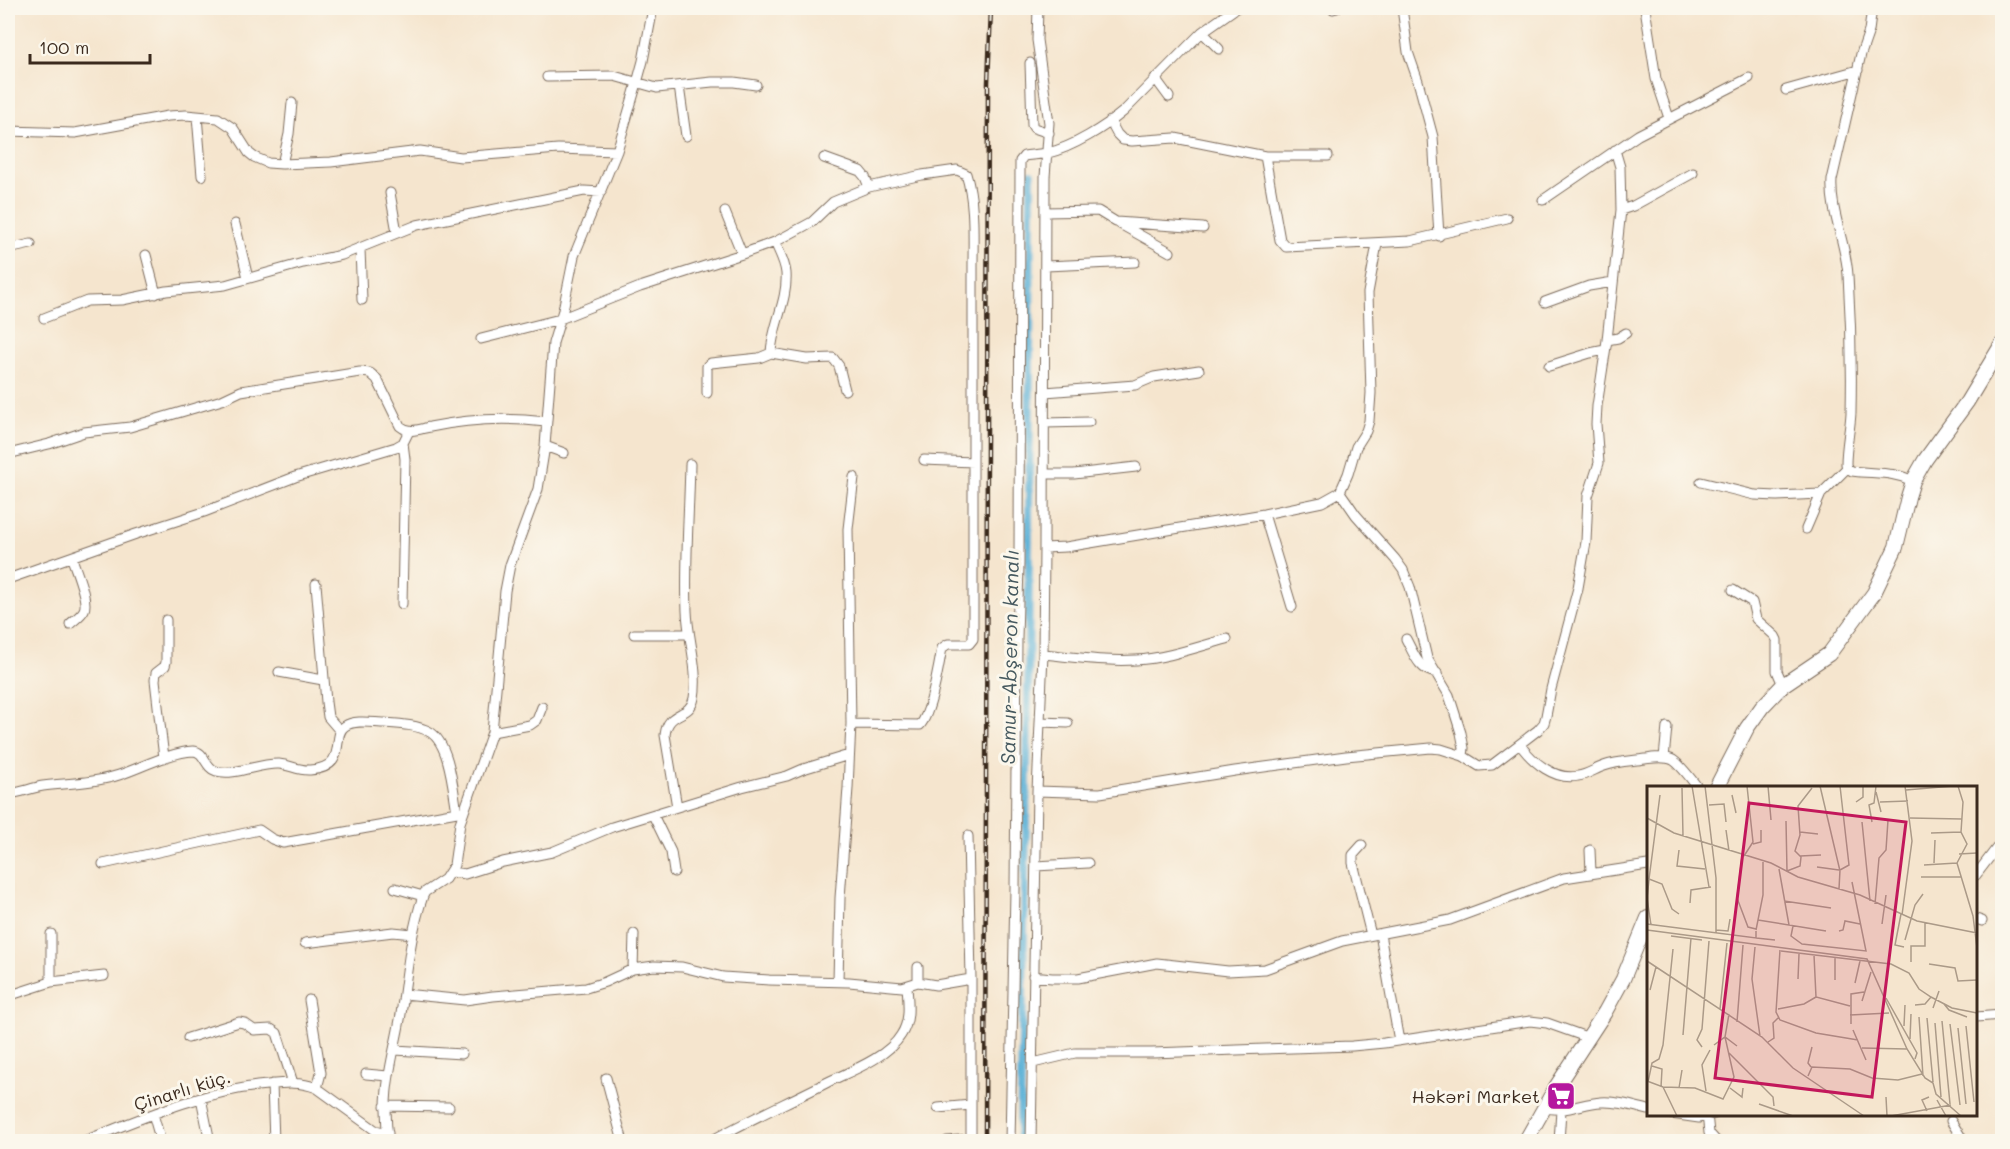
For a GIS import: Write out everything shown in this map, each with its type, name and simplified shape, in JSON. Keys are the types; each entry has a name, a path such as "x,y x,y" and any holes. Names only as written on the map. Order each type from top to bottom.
{"street":[{"path":"388,1138 385,1106 388,1076 413,934 423,896 451,872 460,813 492,732 505,591 510,565 538,489 545,446 552,352 574,256 617,151 638,83 653,8"},
{"path":"1032,1142 1037,791 1043,654 1045,177 1049,133 1047,101 1037,39 1038,8"},
{"path":"1010,1142 1019,564 1020,161 1024,156 1048,153 1068,145 1110,122 1124,111 1202,32 1236,8"},
{"path":"1402,8 1406,47 1433,137 1438,236"},
{"path":"1645,8 1656,79 1669,118"},
{"path":"1847,468 1851,413 1848,274 1832,186 1869,30 1872,8"},
{"path":"1202,32 1219,49"},
{"path":"1030,63 1032,125 1040,131 1049,133"},
{"path":"1786,90 1858,70"},
{"path":"547,77 614,75 657,88 723,82 756,85"},
{"path":"1155,78 1169,97"},
{"path":"1543,200 1638,135 1749,78"},
{"path":"679,86 686,136"},
{"path":"282,164 289,134 292,103"},
{"path":"8,131 75,133 168,116 218,118 227,122 254,157 268,163 282,164 331,162 420,151 461,157 558,149 617,151"},
{"path":"197,116 202,176"},
{"path":"1110,122 1123,140 1175,138 1264,156 1328,156"},
{"path":"1037,791 1100,793 1235,771 1346,756 1431,748 1463,756 1472,764 1487,766 1520,745 1544,723 1578,588 1586,542 1588,496 1599,463 1597,415 1621,210 1620,167 1615,150"},
{"path":"1264,156 1282,244 1291,248 1410,241 1507,218"},
{"path":"824,158 860,171 869,187"},
{"path":"481,339 582,312 640,287 775,242 812,222 833,202 869,187 957,170 966,174 973,226 972,641 965,645 948,644 942,648 924,721 920,726 850,724"},
{"path":"1621,210 1633,206 1693,173"},
{"path":"44,318 87,301 122,300 216,287 360,249 417,225 584,191 601,192"},
{"path":"390,193 397,232"},
{"path":"1045,212 1098,211 1170,252"},
{"path":"725,212 742,254"},
{"path":"1116,222 1203,228"},
{"path":"235,224 248,278"},
{"path":"771,353 771,341 785,293 786,281 784,263 775,242"},
{"path":"1044,548 1066,547 1264,514 1322,502 1340,492 1356,447 1369,421 1371,393 1368,293 1377,243"},
{"path":"8,249 31,244"},
{"path":"360,249 362,300"},
{"path":"146,255 156,294"},
{"path":"1046,266 1135,261"},
{"path":"1545,302 1589,286 1613,282"},
{"path":"1607,340 1618,338 1626,333"},
{"path":"1717,786 1747,728 1769,699 1783,686 1829,654 1874,593 1896,547 1913,481 1925,460 1967,402 2002,344"},
{"path":"1549,366 1605,350"},
{"path":"707,393 707,366 711,363 759,358 771,353 807,359 833,358 839,366 845,390"},
{"path":"1045,392 1135,385 1154,377 1199,370"},
{"path":"8,454 84,432 130,427 222,400 241,391 360,372 370,373 377,379 400,426 409,431 498,418 520,418 546,422"},
{"path":"1045,423 1089,422"},
{"path":"402,604 405,459 403,443 409,431"},
{"path":"8,579 204,512 295,477 403,443"},
{"path":"545,446 564,453"},
{"path":"924,460 973,462"},
{"path":"677,807 665,735 666,726 670,720 689,710 695,695 693,652 687,610 690,464"},
{"path":"1045,474 1074,474 1136,467"},
{"path":"1847,468 1852,471 1899,475 1913,481"},
{"path":"1806,529 1821,494 1847,468"},
{"path":"838,981 840,888 850,724 848,530 854,477"},
{"path":"1701,482 1755,495 1821,494"},
{"path":"1340,492 1356,515 1403,570 1410,587 1427,658 1449,695 1461,733 1463,756"},
{"path":"1264,514 1292,607"},
{"path":"69,624 83,612 85,607 85,599 72,558"},
{"path":"316,585 322,680 328,717 340,731"},
{"path":"1733,590 1752,602 1756,619 1775,636 1778,644 1777,671 1783,686"},
{"path":"164,758 155,676 165,666 166,620"},
{"path":"634,634 689,634"},
{"path":"1043,654 1136,660 1158,657 1227,639"},
{"path":"1406,639 1424,669 1437,673"},
{"path":"279,672 322,680"},
{"path":"492,732 530,725 537,720 542,707"},
{"path":"8,794 40,787 82,784 120,775 164,758 192,751 201,755 214,771 279,764 311,770 327,766 333,760 338,751 340,731 345,726 362,722 395,724 429,731 436,737 445,755 460,813"},
{"path":"1040,722 1068,723"},
{"path":"1664,758 1667,727"},
{"path":"1520,745 1534,761 1543,767 1569,777 1620,762 1664,758 1672,760 1679,766 1696,786"},
{"path":"451,872 465,874 503,862 544,855 600,831 742,786 787,777 803,769 849,755"},
{"path":"104,864 259,830 283,843 460,813"},
{"path":"652,815 671,852 674,872"},
{"path":"947,1141 971,1140 968,837"},
{"path":"1977,874 2002,841"},
{"path":"1362,845 1353,855 1353,863 1376,934 1399,1041"},
{"path":"1590,850 1591,872"},
{"path":"1036,866 1088,863"},
{"path":"1034,976 1078,978 1157,963 1216,971 1265,969 1329,945 1450,920 1552,881 1591,872 1647,865"},
{"path":"395,888 423,896"},
{"path":"1525,1142 1623,979 1647,926"},
{"path":"305,943 393,932 413,934"},
{"path":"51,934 51,982"},
{"path":"633,969 634,934"},
{"path":"404,994 465,1000 586,988 633,969 669,966 723,977 907,986 918,982 936,985 971,979"},
{"path":"918,967 918,982"},
{"path":"8,996 51,982 104,976"},
{"path":"709,1142 851,1071 877,1057 896,1043 906,1024 908,1014 907,986"},
{"path":"309,1000 321,1073 316,1088"},
{"path":"1977,1017 2002,1015"},
{"path":"1032,1063 1075,1053 1152,1053 1352,1046 1537,1020 1589,1038"},
{"path":"188,1038 239,1022 254,1030 271,1029 277,1033 293,1083"},
{"path":"394,1050 462,1054"},
{"path":"366,1074 388,1076"},
{"path":"606,1078 623,1142"},
{"name":"Çinarlı küç.","path":"82,1142 153,1114 229,1090 293,1083 308,1084 316,1088 388,1138"},
{"path":"272,1084 274,1142"},
{"path":"201,1098 210,1142"},
{"path":"1544,1107 1561,1110 1589,1103 1606,1102 1647,1110"},
{"path":"938,1108 971,1105"},
{"path":"385,1106 449,1107"},
{"path":"1559,1142 1561,1110"},
{"path":"153,1114 161,1142"},
{"path":"1680,1116 1689,1118 1702,1116"},
{"path":"1709,1116 1708,1137 1717,1142"},
{"path":"1951,1121 1964,1142"}],"waterway":[{"name":"Samur-Abşeron kanalı","path":"1020,1142 1028,716 1031,174"}],"railway":[{"path":"985,1142 988,83 991,8"}],"place":[{"name":"Həkəri Market","path":"1561,1096"}]}
